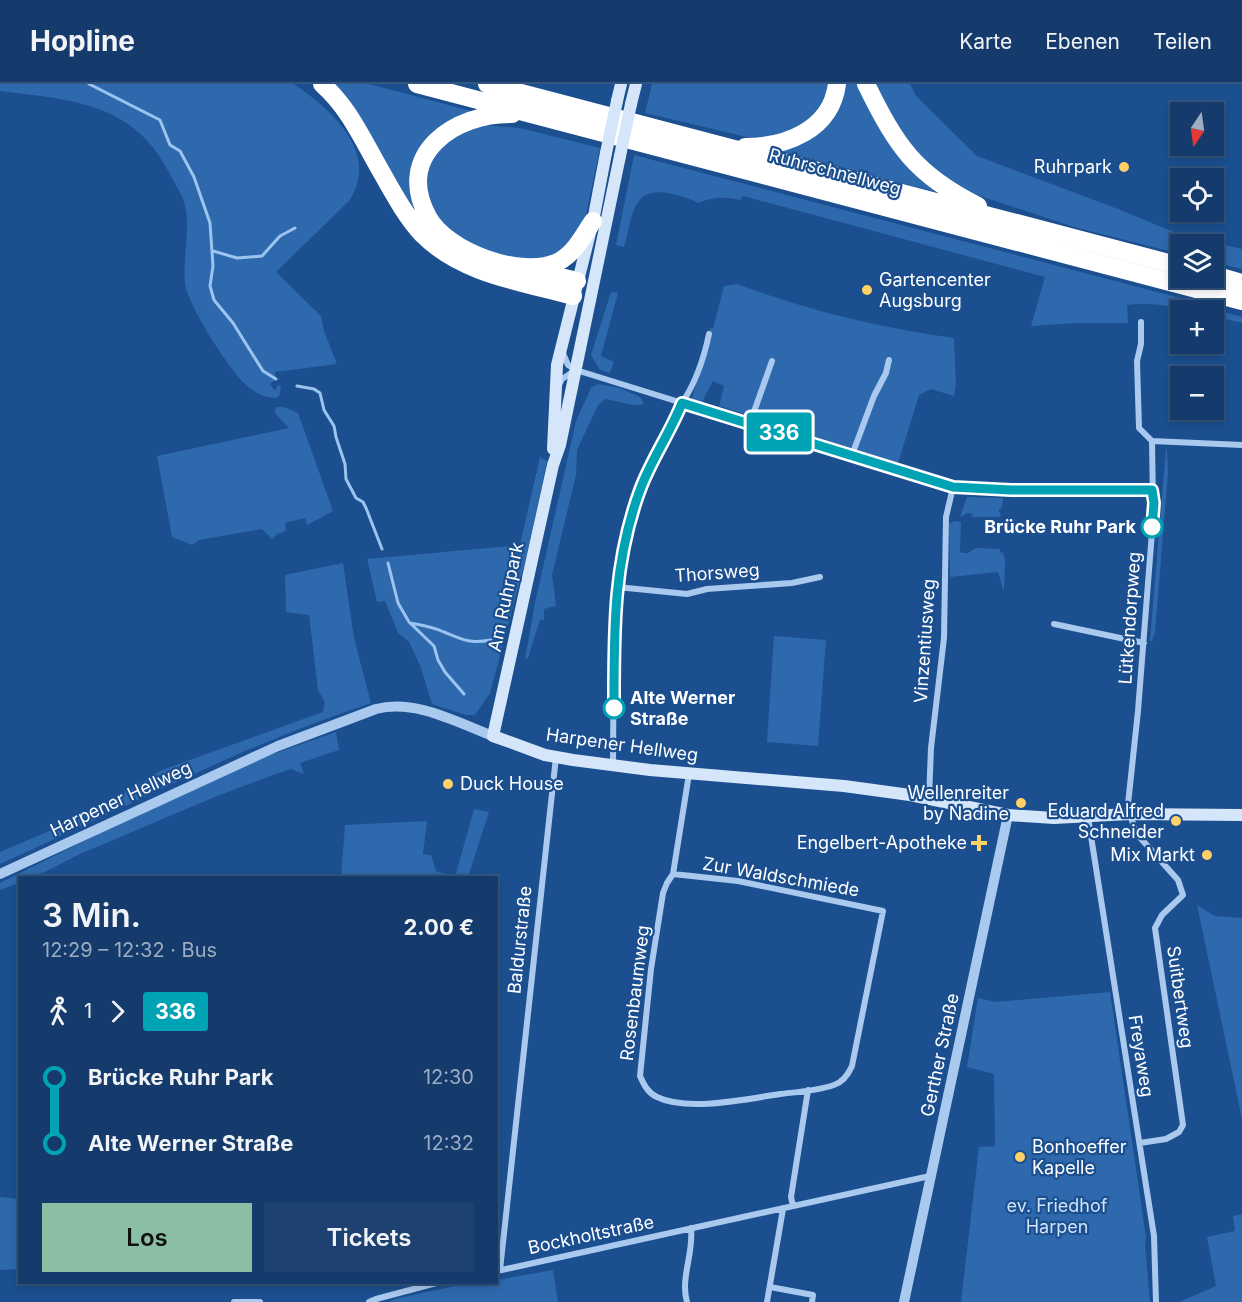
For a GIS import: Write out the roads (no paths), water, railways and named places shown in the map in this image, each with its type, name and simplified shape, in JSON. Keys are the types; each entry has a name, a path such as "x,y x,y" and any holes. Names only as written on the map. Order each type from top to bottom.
{"highway":[{"path":"322,84 356,124 411,220 436,246 470,267 581,286"},
{"name":"Ruhrschnellweg","path":"417,84 1242,301"},
{"name":"Ruhrschnellweg","path":"487,84 1170,264"},
{"path":"716,144 734,147 766,146 802,134 826,114 833,101 837,84"},
{"path":"866,84 892,134 904,152 919,167 955,193 990,212 1023,225"},
{"path":"546,118 497,113 466,122 443,134 431,145 420,168 420,192 428,218 441,234 464,249 492,261 581,286"},
{"path":"517,267 538,268 557,262 577,245 593,220"},
{"path":"1224,278 1242,283"}],"main road":[{"name":"Am Ruhrpark","path":"493,736 576,370 581,286 621,84"},
{"name":"Am Ruhrpark","path":"553,465 557,365 620,156 636,84"},
{"name":"Harpener Hellweg","path":"493,736 556,757 613,766 844,786 929,798 1008,815 1054,818 1129,814 1242,815"}],"street":[{"name":"Lütkendorpweg","path":"1129,814 1154,503 1152,441 1139,428 1137,361 1141,344 1141,321"},
{"path":"613,766 614,618 626,535 640,489 694,383 706,350 709,334"},
{"path":"561,348 568,365 576,370 953,487 1011,490 1152,490"},
{"path":"852,455 874,396 886,373 889,360"},
{"path":"750,423 771,361"},
{"path":"555,400 562,380 576,370"},
{"path":"1152,441 1242,445"},
{"name":"Vinzentiusweg","path":"929,798 931,748 944,638 946,517 953,487"},
{"name":"Thorsweg","path":"617,587 687,594 707,589 792,584 820,577"},
{"path":"1054,624 1143,643"},
{"name":"Harpener Hellweg","path":"0,874 278,746 376,709 391,705 415,707 493,736"},
{"name":"Baldurstraße","path":"498,1270 556,757"},
{"name":"Rosenbaumweg","path":"689,774 674,874 663,893 651,969 640,1076 644,1085 657,1097 687,1103 710,1103 808,1090 835,1085 843,1081 852,1066 883,911"},
{"name":"Suitbertweg","path":"1129,814 1134,832 1178,880 1183,895 1162,915 1155,928 1183,1125 1179,1132 1166,1139 1140,1143"},
{"name":"Gerther Straße","path":"904,1302 1008,815"},
{"name":"Freyaweg","path":"1088,816 1154,1236 1156,1302"},
{"name":"Zur Waldschmiede","path":"674,874 738,881 883,911"},
{"path":"793,1206 791,1197 808,1090"},
{"name":"Bockholtstraße","path":"498,1270 930,1176"},
{"path":"767,1302 783,1209"},
{"path":"687,1302 684,1292 692,1246 691,1228"},
{"path":"369,1302 432,1284"},
{"path":"770,1287 813,1295 812,1302"},
{"path":"234,1302 260,1302"}],"waterway":[{"path":"89,84 160,120 170,145 180,151 194,177 210,223 213,266 210,286 214,300 233,323 263,371 276,379"},
{"path":"213,251 237,258 262,256 280,236 295,228"},
{"path":"297,386 314,389 320,393 324,410 334,426 345,464 346,479 356,498 363,502 382,549"},
{"path":"388,563 398,603 409,622 434,646 445,672 464,694"},
{"path":"410,623 467,640 477,642 491,640"}],"place":[{"name":"Ruhrpark","path":"1124,167"},
{"name":"Gartencenter Augsburg","path":"867,290"},
{"name":"Brücke Ruhr Park","path":"1152,527"},
{"name":"Alte Werner Straße","path":"614,708"},
{"name":"Duck House","path":"448,784"},
{"name":"Wellenreiter by Nadine","path":"1021,803"},
{"name":"Eduard Alfred Schneider","path":"1176,821"},
{"name":"Engelbert-Apotheke","path":"979,843"},
{"name":"Mix Markt","path":"1207,855"},
{"name":"Bonhoeffer Kapelle","path":"1020,1157"}],"park label":[{"name":"ev. Friedhof Harpen","path":"1057,1216"}]}
